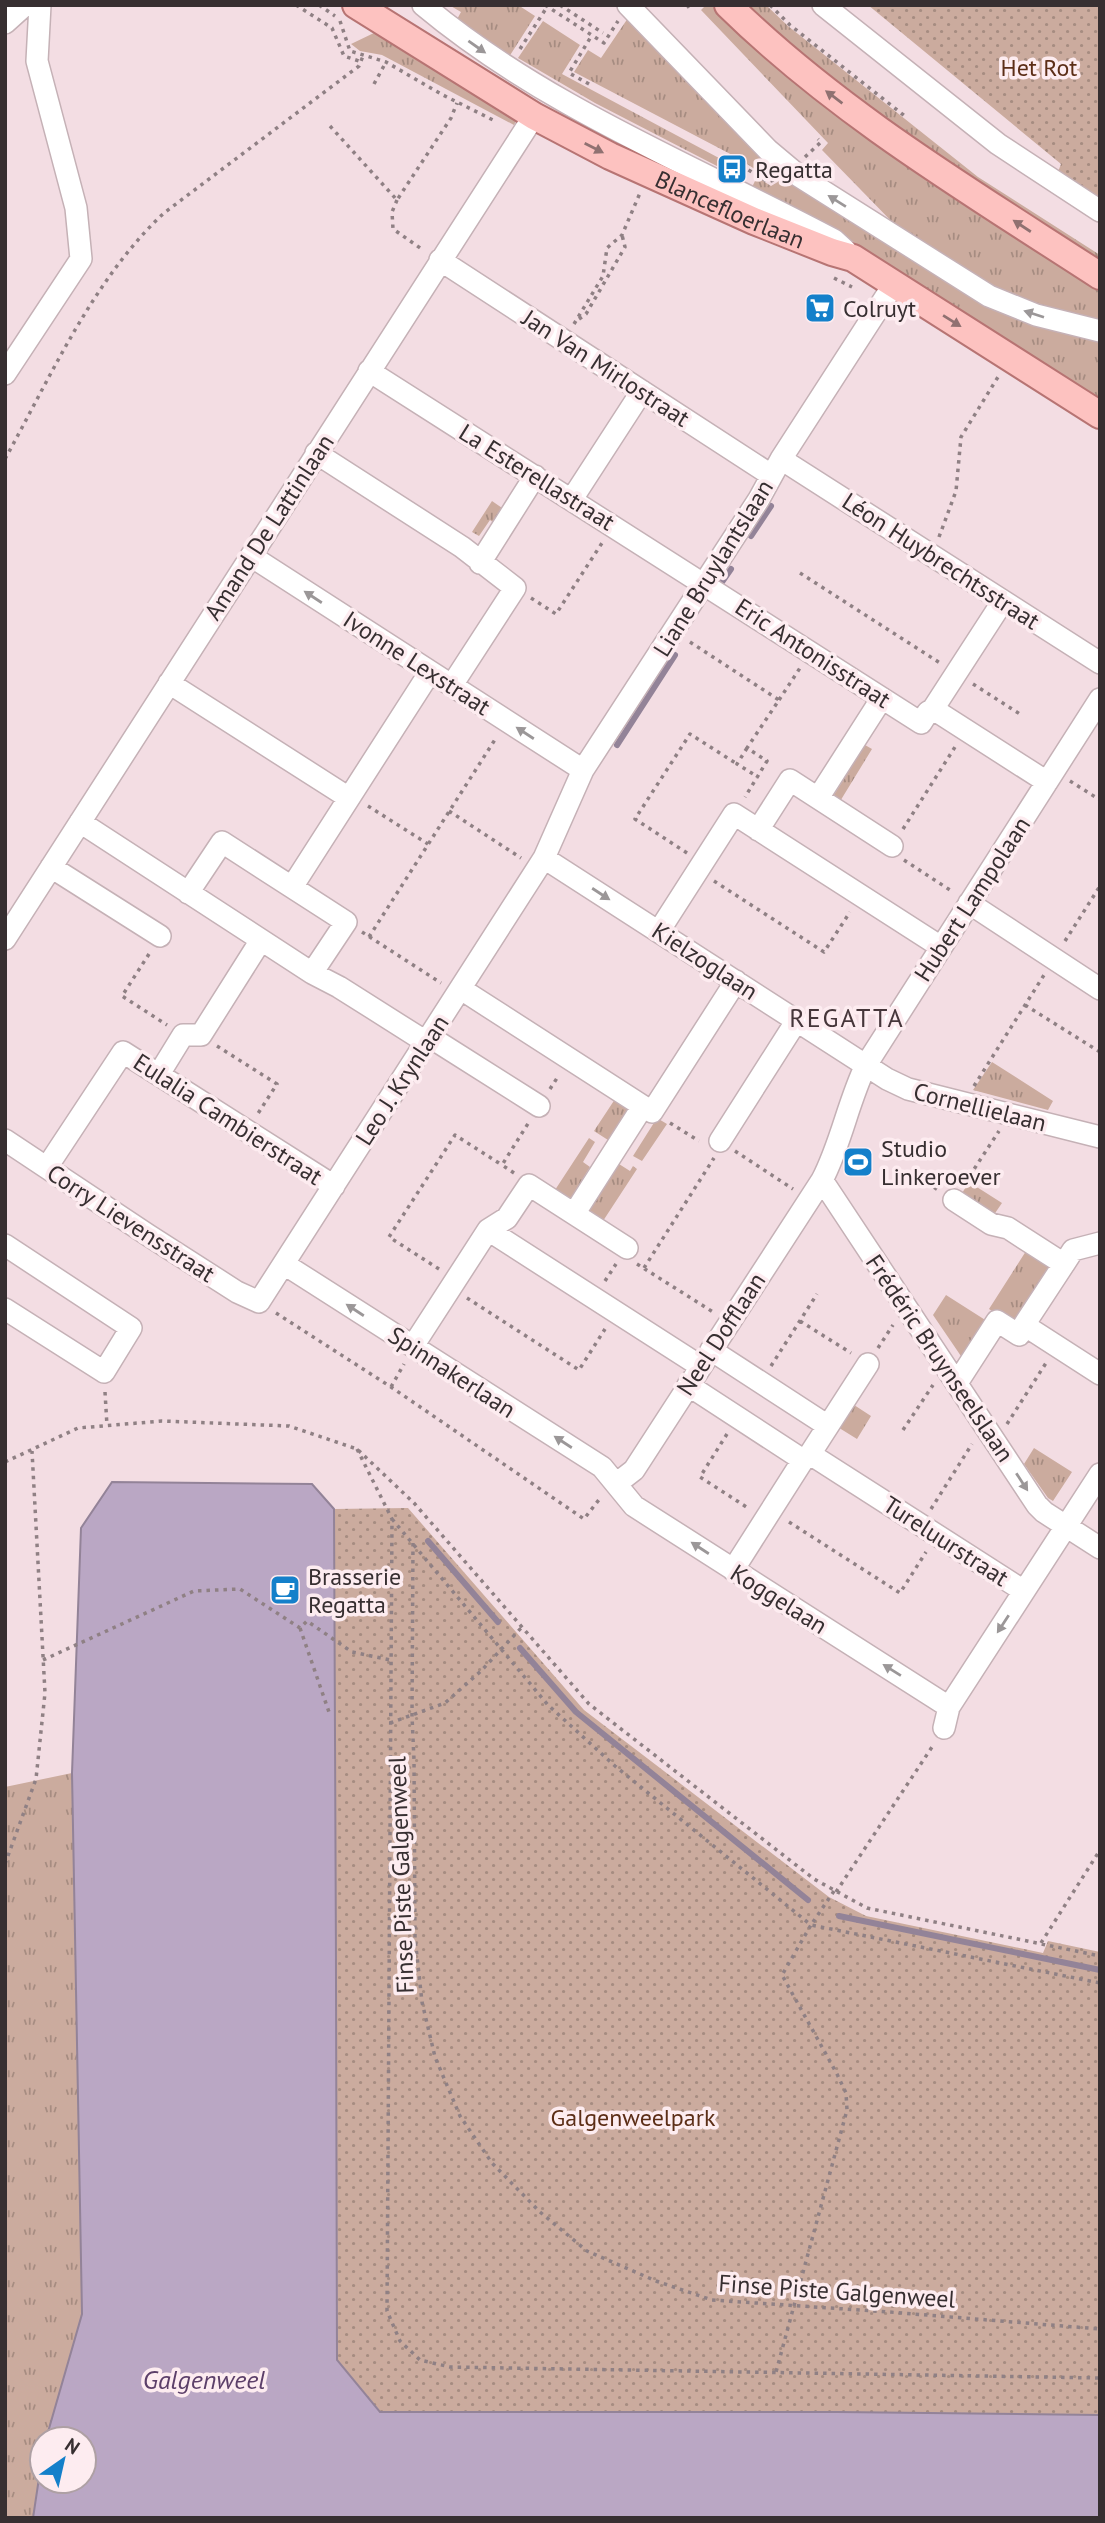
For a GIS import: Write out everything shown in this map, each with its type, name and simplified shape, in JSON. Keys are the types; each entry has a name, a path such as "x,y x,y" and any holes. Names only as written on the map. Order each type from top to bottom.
{"main road":[{"name":"Blancefloerlaan","path":"356,5 534,116 644,173 754,221 853,258 1100,415"},
{"path":"728,5 799,70 871,124 925,163 1100,276"}],"street":[{"path":"5,23 25,5"},
{"path":"5,374 81,258 76,208 37,61 40,5"},
{"path":"423,5 477,48 508,68 605,124 834,240 853,258"},
{"path":"628,5 768,150 799,176 989,296 1036,315 1100,331"},
{"path":"823,5 998,144 1100,211"},
{"name":"Amand De Lattinlaan","path":"5,939 534,116"},
{"name":"Jan Van Mirlostraat","path":"440,260 642,391 776,467"},
{"name":"Liane Bruylantslaan","path":"541,863 583,770 759,499 776,467 894,284"},
{"name":"La Esterellastraat","path":"369,371 704,583"},
{"path":"572,499 642,391"},
{"path":"316,453 462,547 507,582 452,685"},
{"name":"Léon Huybrechtsstraat","path":"776,467 929,553 1100,663"},
{"path":"481,563 535,476"},
{"name":"Ivonne Lexstraat","path":"251,556 583,770"},
{"name":"Eric Antonisstraat","path":"704,583 882,698 927,716 1050,776"},
{"path":"927,716 947,668 1003,601"},
{"path":"292,887 430,672"},
{"path":"169,683 350,797"},
{"path":"818,798 882,698"},
{"name":"Hubert Lampolaan","path":"822,1180 834,1158 856,1085 866,1065 1100,699"},
{"path":"758,830 790,780 895,851"},
{"path":"659,931 734,814 941,947"},
{"path":"80,822 313,973 539,1106"},
{"path":"188,893 222,842 346,922 313,973"},
{"name":"Kielzoglaan","path":"541,863 659,931 866,1065"},
{"name":"Leo J. Krynlaan","path":"259,1302 541,863"},
{"path":"51,867 160,936"},
{"path":"969,903 1100,989"},
{"path":"159,1074 192,1035 261,940"},
{"path":"574,1214 656,1110 736,981"},
{"path":"459,991 656,1110"},
{"path":"720,1141 797,1020"},
{"name":"Eulalia Cambierstraat","path":"47,1167 123,1052 334,1186"},
{"name":"Cornellielaan","path":"866,1065 908,1089 1100,1137"},
{"name":"Corry Lievensstraat","path":"5,1140 226,1285 259,1302"},
{"name":"Neel Dofflaan","path":"616,1484 634,1469 822,1180"},
{"name":"Frédéric Bruynseelslaan","path":"822,1180 1037,1505 1100,1548"},
{"path":"413,1346 488,1230 507,1218 530,1185 624,1251"},
{"path":"954,1200 991,1224 1008,1228 1065,1261"},
{"path":"488,1230 679,1353 740,1369 826,1424"},
{"path":"951,1374 996,1321 1018,1335 1027,1327 1073,1250 1100,1243"},
{"path":"5,1245 131,1328 104,1372 5,1309"},
{"name":"Spinnakerlaan","path":"284,1264 601,1467 616,1484"},
{"path":"1027,1327 1100,1374"},
{"path":"738,1562 826,1424 868,1364"},
{"name":"Tureluurstraat","path":"688,1385 738,1418 867,1491 1024,1591"},
{"path":"944,1728 949,1707 1100,1474"},
{"name":"Koggelaan","path":"616,1484 634,1506 738,1562 949,1707"}],"path":[{"path":"296,5 332,28 344,57 362,62"},
{"path":"5,459 93,302 117,263 145,231 164,213 362,62 363,56 347,46 339,18 319,5"},
{"path":"559,5 603,33"},
{"path":"771,5 790,25 909,120"},
{"path":"508,68 546,6 604,43"},
{"path":"589,84 569,73 592,35"},
{"path":"374,84 386,62"},
{"path":"440,260 393,229 392,212 397,200 451,118 457,103"},
{"path":"330,126 397,200"},
{"path":"734,161 754,172"},
{"path":"564,340 603,276 607,248 622,235 642,188"},
{"path":"575,321 586,314 616,267 625,247 622,235"},
{"path":"929,553 941,534 956,491 961,437 998,377"},
{"path":"507,582 556,614 613,525"},
{"path":"800,573 1023,716"},
{"path":"673,632 779,700"},
{"path":"737,764 810,651"},
{"path":"369,937 507,721"},
{"path":"758,777 690,734 635,819 824,952 861,896"},
{"path":"734,814 767,761 747,748"},
{"path":"911,816 952,752"},
{"path":"1050,776 1100,800"},
{"path":"350,797 428,845"},
{"path":"449,811 541,863"},
{"path":"895,851 969,903"},
{"path":"963,1103 1100,886"},
{"path":"346,922 459,991"},
{"path":"160,936 122,996 277,1084 247,1130"},
{"path":"1025,1005 1100,1052"},
{"path":"656,1110 714,1150 720,1141 809,1199"},
{"path":"913,1173 954,1200 1010,1114"},
{"path":"502,1165 455,1135 389,1237 579,1370 616,1312"},
{"path":"644,1268 708,1170"},
{"path":"593,1299 624,1251 644,1268 729,1323"},
{"path":"760,1382 817,1294"},
{"path":"259,1302 391,1387 584,1519 597,1499 616,1484"},
{"path":"800,1321 868,1364 905,1306"},
{"path":"391,1387 413,1346"},
{"path":"738,1418 700,1477 768,1514 900,1593 928,1530 990,1433 1057,1346"},
{"path":"104,1372 107,1426"},
{"path":"903,1430 951,1374"},
{"path":"5,1462 78,1428 162,1421 289,1426 357,1449 414,1503 589,1704 814,1879 867,1908 1100,1956"},
{"path":"357,1449 392,1519 548,1705 615,1766 811,1925 1100,1983"},
{"path":"5,1864 36,1779 45,1693 32,1451"},
{"path":"392,1519 387,2311 400,2341 420,2360 450,2367 1100,2378"},
{"name":"Finse Piste Galgenweel","path":"413,1543 415,1938 422,2002 435,2057 460,2116 492,2163 540,2212 587,2251 656,2281 712,2300 1100,2329"},
{"path":"43,1660 194,1591 240,1589 300,1628 330,1715"},
{"path":"300,1628 307,1621 352,1652 390,1660"},
{"path":"390,1723 445,1703 481,1671 522,1627"},
{"path":"776,2372 847,2110 846,2093 837,2074 782,1975 811,1925 944,1728"},
{"path":"1041,1943 1100,1850"}],"green space":[{"path":"449,5 518,5 535,16 507,60 455,23 461,12"},
{"path":"706,5 711,5 751,46 838,117 923,177 1100,289 1100,326 1015,301 899,229 822,150 828,143 701,10"},
{"path":"744,5 766,5 788,26 978,177 1100,255 1100,262 977,183 814,68"},
{"name":"Het Rot","path":"868,5 1100,5 1100,199 1058,172 1061,164"},
{"path":"628,18 779,171 767,177 736,157 574,72 588,50 601,58"},
{"path":"543,21 580,45 562,74 747,173 744,180 595,103 518,58"},
{"path":"376,32 517,119 514,125 382,55 360,51 351,44"},
{"path":"757,177 771,186 786,177 958,286 1100,338 1100,398 836,232 751,189"},
{"path":"492,501 505,510 495,524 490,520 479,536 472,532"},
{"path":"865,745 872,749 839,803 832,798"},
{"path":"992,1062 1053,1101 1048,1110 973,1090"},
{"path":"619,1093 633,1102 608,1140 594,1131"},
{"path":"657,1118 667,1124 642,1161 633,1156"},
{"path":"589,1138 595,1142 583,1162 590,1167 570,1200 555,1190"},
{"path":"619,1164 630,1171 633,1166 637,1169 603,1221 588,1211"},
{"path":"969,1182 1002,1203 991,1219 959,1198"},
{"path":"1028,1248 1056,1266 1016,1327 989,1309"},
{"path":"946,1295 990,1323 965,1362 933,1315"},
{"path":"851,1403 871,1416 857,1439 836,1426"},
{"path":"1034,1448 1072,1472 1053,1501 1024,1464"},
{"name":"Galgenweelpark","path":"408,1508 584,1710 829,1897 866,1916 1043,1953 1048,1941 1100,1952 1100,2415 381,2412 337,2360 334,1509"},
{"path":"72,1773 82,2315 50,2425 28,2425 28,2495 36,2495 33,2518 5,2518 5,1787"}],"water":[{"name":"Galgenweel","path":"112,1482 312,1484 334,1509 337,2360 380,2412 1100,2415 1100,2518 33,2518 36,2495 98,2495 98,2425 50,2425 82,2314 72,1773 81,1528"}],"waterway":[{"path":"751,536 771,506"},
{"path":"722,582 731,569"},
{"path":"617,745 675,655"},
{"path":"428,1541 498,1622"},
{"path":"520,1648 576,1712 808,1900"},
{"path":"839,1916 1100,1970"}],"place":[{"name":"Regatta","path":"732,169"},
{"name":"Colruyt","path":"820,308"},
{"name":"Studio Linkeroever","path":"858,1162"},
{"name":"Brasserie Regatta","path":"285,1590"}],"district":[{"name":"REGATTA","path":"847,1017"}]}
